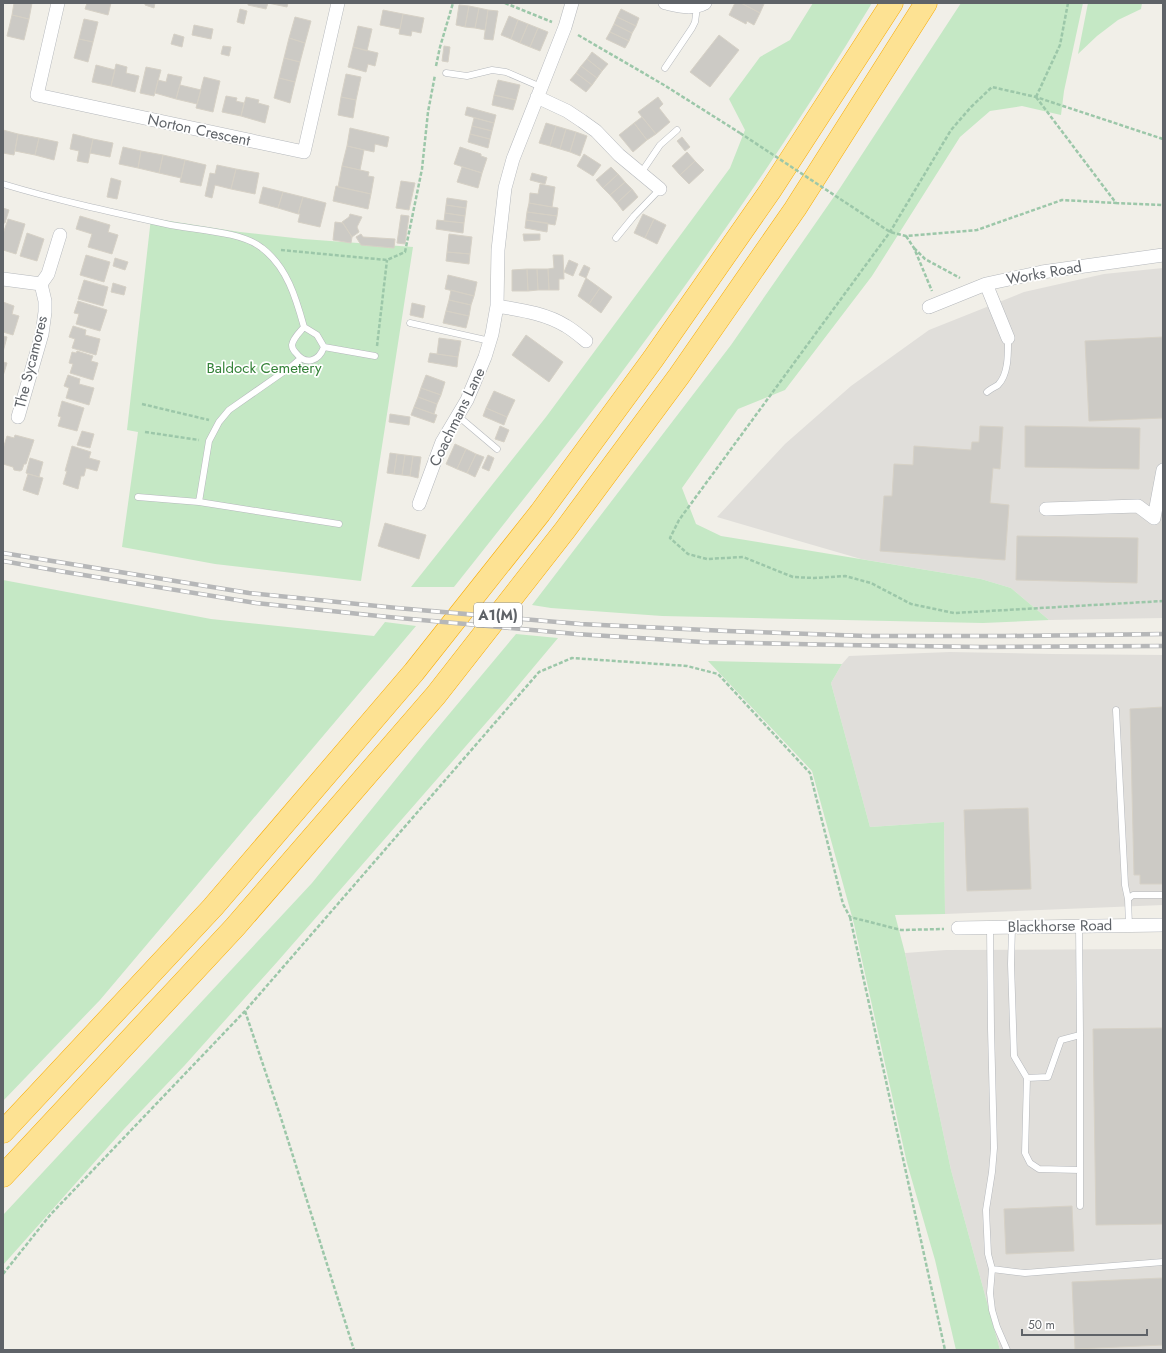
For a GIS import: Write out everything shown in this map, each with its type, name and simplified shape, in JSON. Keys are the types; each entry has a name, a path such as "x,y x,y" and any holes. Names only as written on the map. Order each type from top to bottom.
{"highway":[{"name":"A1(M)","path":"3,1132 213,907 414,672 540,513 653,359 770,191 892,3"},
{"name":"A1(M)","path":"3,1176 235,927 436,694 565,530 679,376 795,209 926,3"}],"street":[{"name":"Norton Crescent","path":"58,3 36,96 304,152 338,3"},
{"name":"Coachmans Lane","path":"418,504 442,442 458,416 470,392 490,341 497,306 498,250 505,188 513,159 565,27 572,3"},
{"path":"665,3 689,8 701,5"},
{"path":"539,92 596,131 619,155 660,189"},
{"path":"3,279 41,284 48,274 60,235"},
{"name":"Works Road","path":"933,305 982,286 1042,272 1163,255"},
{"name":"The Sycamores","path":"18,417 42,334 45,300 41,284"},
{"path":"982,286 1008,338"},
{"path":"497,306 534,313 553,319 566,326 586,341"},
{"path":"1046,509 1138,506 1154,518 1163,470"},
{"name":"Blackhorse Road","path":"958,928 1163,925"}],"lane":[{"path":"665,68 692,28 701,5"},
{"path":"446,73 467,76 492,70 506,72 539,92"},
{"path":"641,173 660,145 677,130"},
{"path":"3,184 167,224 238,236 253,241 263,248 284,272 293,291 304,327 317,334 324,347"},
{"path":"616,238 634,216 660,189"},
{"path":"410,323 490,341"},
{"path":"304,327 292,345 293,350 300,358 306,361 312,360 321,354 324,347"},
{"path":"987,392 999,384 1005,373 1008,355 1008,338"},
{"path":"324,347 376,356"},
{"path":"199,502 209,441 219,422 229,410 292,366 300,358"},
{"path":"458,416 497,449"},
{"path":"138,497 199,502 339,524"},
{"path":"1116,710 1125,885 1128,899 1128,925"},
{"path":"1128,899 1133,895 1163,896"},
{"path":"1079,926 1080,1206"},
{"path":"1012,927 1011,964 1014,1056 1027,1078 1025,1153 1030,1162 1039,1169 1080,1170"},
{"path":"990,928 994,1148 986,1210 988,1254 992,1269 990,1293 992,1310 997,1327 1007,1350"},
{"path":"1027,1078 1048,1077 1061,1040 1080,1035"},
{"path":"992,1269 1025,1273 1163,1262"}],"path":[{"path":"263,248 387,260 405,252 422,169 428,112 440,47 452,3"},
{"path":"505,3 565,27 664,85 740,133 890,232 906,236 976,230 1062,200 1163,205"},
{"path":"1036,97 1060,45 1068,3"},
{"path":"1163,139 1036,97 992,87 970,107 951,130 890,232 680,520 670,538 688,554 707,559 743,557 793,577 814,578 845,576 871,583 911,604 954,613 1163,601"},
{"path":"1036,97 1116,203"},
{"path":"906,236 914,248 925,259 982,286"},
{"path":"914,248 933,305"},
{"path":"376,356 387,260"},
{"path":"142,404 219,422"},
{"path":"145,432 209,441"},
{"path":"3,1274 51,1214 245,1011 539,672 572,658 687,666 718,674 810,773 843,904 850,917 945,1350"},
{"path":"850,917 901,930 958,928"},
{"path":"245,1011 282,1118 354,1350"}],"shaded area":[{"path":"1163,268 1163,618 1049,620 1011,588 981,579 861,559 717,517 785,444 851,386 929,330 1024,292 1104,274"},
{"path":"950,652 1163,655 1163,905 945,914 944,822 870,827 831,683 842,664 849,656"},
{"path":"1163,949 1163,1350 1000,1350 951,1170 905,953 946,950"}],"green space":[{"path":"813,3 872,3 842,53 713,247 610,388 454,587 411,587 546,417 730,168 745,130 729,99 760,57 790,40"},
{"path":"961,3 1083,3 1064,91 1061,115 1022,106 990,111 960,137 872,276 785,390 738,409 682,488 696,524 721,536 981,579 1011,588 1049,620 983,623 662,616 551,608 532,605 731,345 840,188"},
{"path":"1088,3 1142,3 1141,9 1118,20 1097,36 1078,54"},
{"name":"Baldock Cemetery","path":"151,218 240,232 303,239 413,247 361,581 215,564 122,547 138,432 127,430"},
{"path":"3,580 211,619 374,636 385,622 416,626 100,1000 3,1101"},
{"path":"516,634 558,638 507,699 278,961 185,1065 124,1129 3,1265 3,1215 312,883 425,743"},
{"path":"708,661 842,664 831,683 870,827 944,822 945,914 895,915 905,953 951,1170 1000,1350 956,1350 935,1260 907,1163 854,924 812,771"}],"building":[{"path":"14,3 32,3 29,19 12,15"},
{"path":"87,3 111,3 108,15 85,9"},
{"path":"145,3 155,3 154,8 145,5"},
{"path":"248,3 268,3 266,9 248,5"},
{"path":"268,3 288,3 287,7"},
{"path":"735,3 741,3 760,13 754,25 747,21 746,24 729,15"},
{"path":"741,3 762,3 764,4 760,13"},
{"path":"459,5 469,6 465,27 456,25"},
{"path":"469,6 479,8 475,28 465,27"},
{"path":"479,8 488,10 485,30 475,28"},
{"path":"240,9 247,11 244,24 237,22"},
{"path":"621,9 639,18 636,26 617,17"},
{"path":"383,10 403,14 400,29 380,25"},
{"path":"488,10 498,11 493,40 484,39"},
{"path":"403,14 424,18 421,33 412,31 411,36 399,34"},
{"path":"12,15 29,19 24,40 7,36"},
{"path":"509,16 518,20 511,39 501,35"},
{"path":"295,17 311,21 305,43 289,38"},
{"path":"617,17 636,26 632,33 614,24"},
{"path":"84,19 98,22 93,42 79,39"},
{"path":"518,20 528,24 520,43 511,39"},
{"path":"528,24 538,28 530,47 520,43"},
{"path":"614,24 632,33 629,41 610,32"},
{"path":"194,25 213,29 211,39 192,35"},
{"path":"358,26 372,29 367,51 353,47"},
{"path":"538,28 548,32 540,51 530,47"},
{"path":"610,32 629,41 625,48 606,39"},
{"path":"174,34 184,37 182,47 171,44"},
{"path":"719,35 739,50 710,87 690,72"},
{"path":"289,38 305,43 300,62 284,58"},
{"path":"79,39 93,42 88,62 74,58"},
{"path":"223,46 231,47 229,56 221,54"},
{"path":"444,46 450,47 448,62 442,61"},
{"path":"353,47 378,53 375,66 368,64 366,72 348,67"},
{"path":"592,52 608,64 602,71 587,59"},
{"path":"284,58 300,62 295,82 279,78"},
{"path":"587,59 602,71 597,78 581,66"},
{"path":"116,64 127,67 126,73 139,76 135,92 111,86"},
{"path":"96,65 115,70 111,86 92,82"},
{"path":"581,66 597,78 592,85 576,73"},
{"path":"146,67 161,70 154,96 140,93"},
{"path":"576,73 592,85 586,92 570,80"},
{"path":"168,74 182,77 176,99 155,93 158,80 166,82"},
{"path":"346,74 361,77 356,100 341,97"},
{"path":"204,77 220,81 213,112 196,108"},
{"path":"279,78 295,82 290,103 274,98"},
{"path":"498,80 520,85 516,100 494,95"},
{"path":"180,85 201,90 197,104 176,99"},
{"path":"494,95 516,100 513,110 492,105"},
{"path":"226,96 237,98 236,101 244,103 241,116 222,112"},
{"path":"246,97 259,100 258,103 269,106 265,123 241,116"},
{"path":"341,97 356,100 353,118 338,115"},
{"path":"658,97 663,104 659,108 670,122 656,134 638,112"},
{"path":"467,107 496,115 494,123 465,115"},
{"path":"642,117 656,134 647,140 634,123"},
{"path":"474,118 494,123 492,131 472,126"},
{"path":"546,123 556,126 550,146 539,143"},
{"path":"634,123 647,140 633,152 619,135"},
{"path":"472,126 492,131 490,139 470,134"},
{"path":"556,126 566,129 560,149 550,146"},
{"path":"350,128 389,137 387,147 375,144 374,152 347,146"},
{"path":"566,129 576,132 570,152 560,149"},
{"path":"3,130 18,134 14,155 3,153"},
{"path":"576,132 587,136 580,156 570,152"},
{"path":"18,134 39,138 35,155 15,151"},
{"path":"73,134 93,139 88,163 77,161 79,151 70,149"},
{"path":"470,134 490,139 488,148 468,142"},
{"path":"682,137 690,147 685,151 677,141"},
{"path":"39,138 58,142 54,160 35,155"},
{"path":"93,139 113,143 110,157 90,153"},
{"path":"347,146 364,150 360,170 342,166"},
{"path":"123,147 141,151 138,168 119,164"},
{"path":"460,147 481,154 481,156 487,158 482,173 454,164"},
{"path":"141,151 163,155 159,173 138,168"},
{"path":"687,152 695,161 680,175 672,166"},
{"path":"584,154 601,165 593,176 577,166"},
{"path":"163,155 185,160 181,178 159,173"},
{"path":"185,160 206,165 201,186 180,182"},
{"path":"695,161 704,170 689,184 680,175"},
{"path":"217,165 236,169 231,189 215,185 212,198 205,196 210,173 215,174"},
{"path":"342,166 369,172 368,176 374,177 371,194 338,187"},
{"path":"462,167 482,173 478,188 457,182"},
{"path":"611,167 618,174 603,188 596,180"},
{"path":"236,169 259,173 255,194 231,189"},
{"path":"532,173 547,177 545,184 530,180"},
{"path":"618,174 625,182 610,195 603,188"},
{"path":"111,178 121,181 117,199 107,197"},
{"path":"401,181 415,183 409,210 396,208"},
{"path":"625,182 632,189 617,203 610,195"},
{"path":"540,184 555,187 552,207 529,203 530,193 538,194"},
{"path":"336,186 371,194 368,209 333,201"},
{"path":"263,187 283,192 278,208 259,203"},
{"path":"632,189 638,197 623,211 617,203"},
{"path":"283,192 303,197 298,214 278,208"},
{"path":"303,197 326,203 320,227 298,222 300,214 298,214"},
{"path":"447,198 467,201 466,208 446,205"},
{"path":"529,203 558,208 557,216 527,212"},
{"path":"446,205 466,208 465,216 445,213"},
{"path":"3,208 9,210 5,223 3,223"},
{"path":"527,212 557,216 555,225 526,220"},
{"path":"445,213 465,216 464,223 444,221"},
{"path":"350,214 362,217 357,227 359,232 352,237 342,222 349,217"},
{"path":"643,214 654,219 645,238 634,233"},
{"path":"401,215 409,216 405,244 397,243"},
{"path":"80,216 110,225 108,232 118,235 112,254 88,247 92,234 76,229"},
{"path":"8,219 25,224 16,254 3,250 3,234"},
{"path":"654,219 666,225 657,244 645,238"},
{"path":"437,220 464,223 463,233 436,229"},
{"path":"526,220 548,223 547,232 525,228"},
{"path":"335,222 343,223 352,237 351,243 333,240"},
{"path":"27,233 44,239 37,261 20,256"},
{"path":"361,234 363,237 395,239 394,248 361,245 356,237"},
{"path":"449,234 472,237 470,254 447,252"},
{"path":"523,234 540,234 540,240 524,241"},
{"path":"447,252 470,254 469,264 446,261"},
{"path":"86,255 110,262 104,282 80,275"},
{"path":"553,255 563,255 564,279 559,279 559,290 549,290 548,269 554,268"},
{"path":"115,258 128,262 125,270 113,266"},
{"path":"569,260 578,264 573,276 564,272"},
{"path":"584,265 590,268 586,278 579,275"},
{"path":"527,269 528,291 512,291 512,270"},
{"path":"527,269 537,269 538,290 528,291"},
{"path":"537,269 548,269 549,290 538,290"},
{"path":"448,275 477,282 474,296 445,289"},
{"path":"586,278 600,288 589,304 578,296"},
{"path":"84,280 108,287 103,306 78,299"},
{"path":"113,283 126,287 124,295 111,292"},
{"path":"600,288 612,297 601,313 589,304"},
{"path":"451,290 474,296 471,305 449,300"},
{"path":"449,300 471,305 469,316 446,311"},
{"path":"78,301 107,310 100,331 76,324 79,314 74,313"},
{"path":"3,302 14,306 12,314 19,316 13,335 3,332"},
{"path":"412,303 425,306 423,318 410,315"},
{"path":"446,311 469,316 466,328 443,323"},
{"path":"73,326 86,330 85,335 100,339 96,355 72,348 75,339 69,337"},
{"path":"526,335 563,362 549,382 512,355"},
{"path":"3,336 7,337 3,352"},
{"path":"1163,337 1163,418 1089,421 1085,341"},
{"path":"439,338 461,341 458,357 437,354"},
{"path":"77,351 93,356 91,361 98,363 93,380 70,373 73,364 69,363 72,352 76,353"},
{"path":"430,353 458,357 457,367 428,362"},
{"path":"3,362 7,363 3,376"},
{"path":"68,375 80,379 79,384 94,388 89,405 66,398 69,388 64,386"},
{"path":"426,375 445,382 441,395 421,388"},
{"path":"421,388 441,395 437,404 418,397"},
{"path":"494,391 515,400 507,417 486,408"},
{"path":"418,397 437,404 434,414 414,407"},
{"path":"62,401 84,408 77,431 58,426 61,417 58,416"},
{"path":"414,407 437,415 434,423 411,415"},
{"path":"486,408 507,417 504,425 483,416"},
{"path":"390,414 410,417 409,425 389,422"},
{"path":"500,426 509,430 504,442 495,439"},
{"path":"980,426 1003,427 1000,469 993,468 990,503 1009,505 1005,560 880,551 884,496 892,496 894,464 913,465 914,446 971,450 972,442 979,442"},
{"path":"1025,426 1140,428 1139,469 1025,467"},
{"path":"82,431 94,434 90,448 77,445"},
{"path":"15,435 34,440 26,464 24,464 22,470 20,471 14,470 13,467 3,464 3,449 7,436 14,438"},
{"path":"455,444 466,449 457,469 446,464"},
{"path":"72,446 91,452 89,458 100,461 97,471 86,468 84,476 81,476 78,489 63,484"},
{"path":"466,449 476,454 467,473 457,469"},
{"path":"390,453 397,454 394,474 387,473"},
{"path":"397,454 405,455 402,475 394,474"},
{"path":"476,454 484,457 475,477 467,473"},
{"path":"405,455 413,456 410,476 402,475"},
{"path":"488,455 494,458 489,471 482,468"},
{"path":"413,456 421,457 418,478 410,476"},
{"path":"30,458 43,462 39,477 26,473"},
{"path":"28,474 43,478 38,495 23,490"},
{"path":"385,523 426,535 419,559 378,546"},
{"path":"1017,536 1138,538 1137,583 1016,580"},
{"path":"1163,707 1163,884 1140,884 1140,875 1134,875 1130,709"},
{"path":"1028,808 1031,889 967,891 964,810"},
{"path":"1163,1028 1163,1224 1096,1225 1093,1029"},
{"path":"1072,1206 1074,1251 1006,1254 1004,1209"},
{"path":"1163,1278 1163,1345 1075,1349 1072,1282"}],"railway":[{"path":"3,553 249,593 580,624 866,636 1163,634"},
{"path":"3,561 256,603 388,617 576,634 702,642 842,645 982,647 1163,646"}]}
